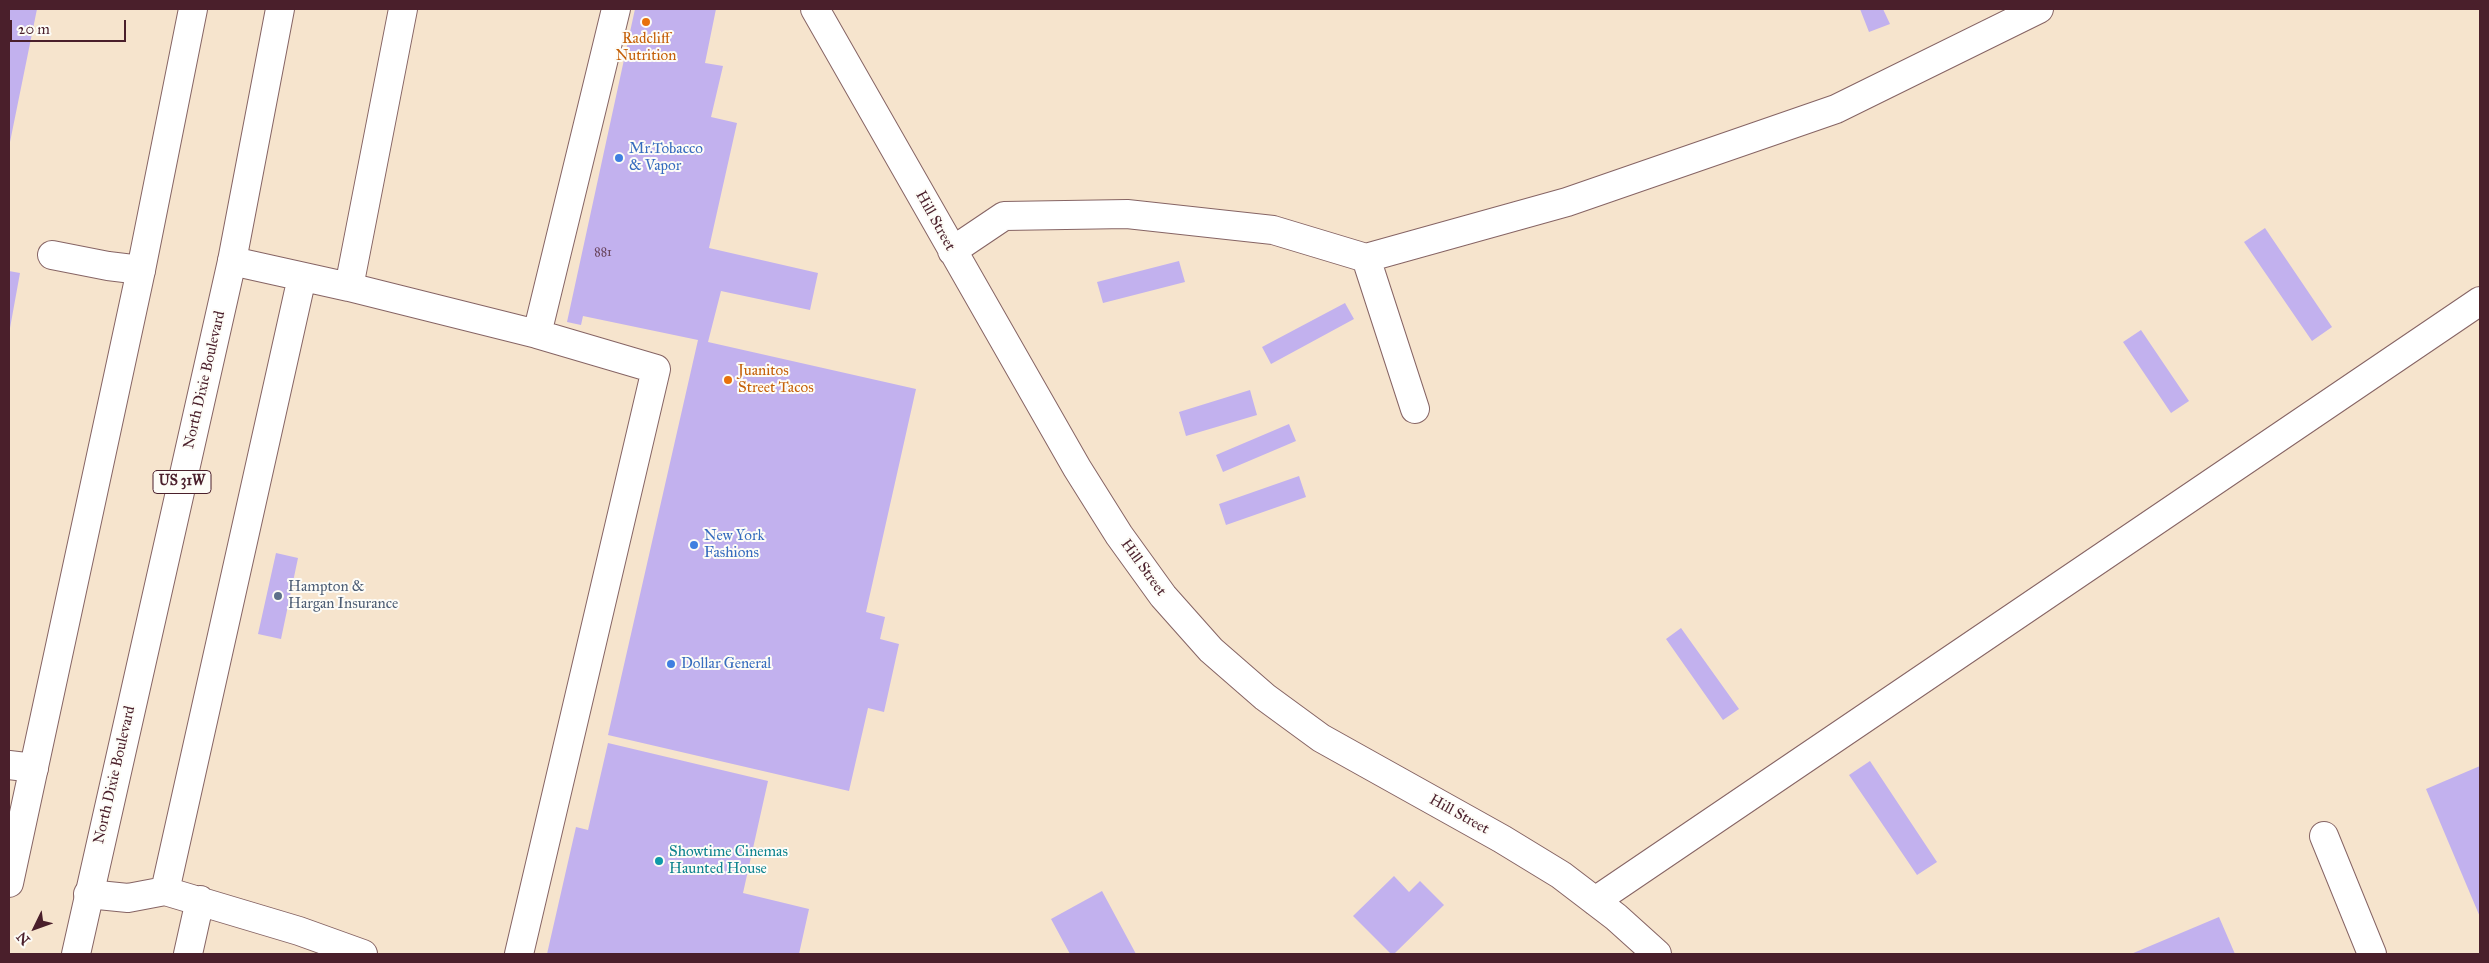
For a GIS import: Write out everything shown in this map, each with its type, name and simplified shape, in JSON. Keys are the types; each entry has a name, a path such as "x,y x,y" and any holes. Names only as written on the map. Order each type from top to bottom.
{"main road":[{"path":"9,883 21,767 141,270 193,9"},
{"name":"North Dixie Boulevard","path":"76,954 232,261 280,9"},
{"path":"349,287 403,9"},
{"path":"537,334 616,9"},
{"name":"Hill Street","path":"816,9 1072,459 1119,535 1163,596 1211,650 1265,698 1321,738 1502,839 1560,875 1616,917 1657,954"},
{"path":"952,251 1004,216 1127,214 1273,230 1366,258 1567,202 1836,109 2039,9"},
{"path":"52,255 141,270"},
{"path":"1366,258 1415,409"},
{"path":"232,261 349,287 537,334 656,369 519,954"},
{"path":"165,891 302,277"},
{"path":"1595,901 2480,301"},
{"path":"2324,836 2372,954"},
{"path":"88,894 128,898 165,891 299,931 363,954"},
{"path":"188,954 200,900"}],"building":[{"path":"9,9 37,9 10,142 9,142"},
{"path":"635,9 716,9 705,63 723,66 711,117 737,123 709,248 818,273 810,310 721,291 708,342 916,389 866,612 885,617 880,639 899,644 884,712 868,708 849,791 608,735 698,340 583,316 581,325 567,322"},
{"path":"1860,9 1883,9 1890,24 1869,32"},
{"path":"2265,228 2332,327 2312,341 2244,242"},
{"path":"1179,261 1185,282 1103,303 1097,282"},
{"path":"9,271 20,273 10,328 9,328"},
{"path":"1345,303 1354,319 1271,364 1262,347"},
{"path":"2141,330 2189,401 2171,413 2123,342"},
{"path":"1250,390 1257,415 1186,436 1179,412"},
{"path":"1289,424 1296,441 1223,472 1216,455"},
{"path":"1299,476 1306,497 1226,525 1219,504"},
{"name":"Hampton & Hargan Insurance","path":"276,553 298,558 281,639 258,634"},
{"path":"1681,628 1739,709 1723,720 1666,639"},
{"name":"Showtime Cinemas Haunted House","path":"608,743 768,781 743,893 809,909 799,954 547,954 576,827 588,830"},
{"path":"1870,761 1937,862 1917,875 1849,775"},
{"path":"2480,766 2480,917 2426,789"},
{"path":"1394,876 1409,892 1420,881 1444,905 1394,954 1391,954 1353,916"},
{"path":"1102,891 1136,954 1070,954 1051,919"},
{"path":"2219,917 2235,954 2131,954"}],"place":[{"name":"Radcliff Nutrition","path":"646,22"},
{"name":"Mr.Tobacco & Vapor","path":"619,158"},
{"name":"Juanitos Street Tacos","path":"728,380"},
{"name":"New York Fashions","path":"694,545"},
{"name":"Hampton & Hargan Insurance","path":"278,596"},
{"name":"Dollar General","path":"671,664"},
{"name":"Showtime Cinemas Haunted House","path":"659,861"}]}
